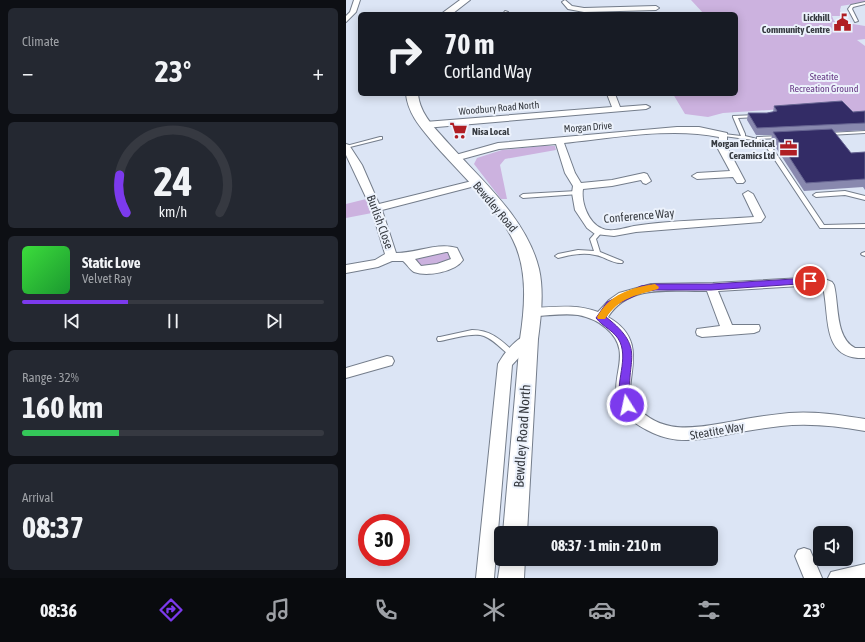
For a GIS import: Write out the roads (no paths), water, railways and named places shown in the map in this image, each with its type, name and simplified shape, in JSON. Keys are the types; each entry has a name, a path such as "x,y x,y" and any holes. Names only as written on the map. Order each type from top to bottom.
{"main road":[{"path":"449,12 466,0"},
{"name":"Bewdley Road","path":"412,96 413,105 425,125 500,210 521,240 531,270 533,312 529,339"},
{"name":"Bewdley Road North","path":"516,526 529,339"},
{"path":"511,578 512,566"}],"street":[{"path":"565,2 570,8 584,10 646,11 656,8"},
{"path":"346,6 357,3"},
{"path":"346,20 354,12 357,3"},
{"path":"612,96 617,109"},
{"name":"Woodbury Road North","path":"425,125 646,107"},
{"name":"Morgan Drive","path":"455,158 498,146 559,140 688,129 724,135"},
{"path":"697,176 738,178 722,147 724,135"},
{"name":"Conference Way","path":"559,140 570,173 578,190 580,210 590,226 599,232 614,233 712,220 757,220 760,217 748,194"},
{"name":"Burlish Close","path":"346,147 357,165 376,208 391,250 390,257 378,262 346,269"},
{"path":"578,190 644,175"},
{"path":"376,208 476,183"},
{"path":"390,257 410,260 421,253 446,248 453,250 456,260 452,264 423,271 416,268 410,260"},
{"path":"601,318 610,304 641,290 655,287 711,287 820,281 828,285 830,290 833,317 842,345 852,353 865,353"},
{"path":"711,287 727,329"},
{"name":"Steatite Way","path":"533,312 578,311 601,318 617,331 625,342 627,360 623,388 627,405 638,417 664,432 676,436 698,436 735,427 800,419 824,419 865,425"},
{"path":"702,332 754,328"},
{"path":"485,578 505,364 512,354 529,339"},
{"path":"346,373 388,362"},
{"path":"804,556 813,578"},
{"path":"837,578 865,573"}],"lane":[{"path":"856,21 850,9 852,6 865,3"},
{"path":"743,138 743,134 735,117 762,116"},
{"path":"824,134 865,132"},
{"path":"724,135 754,139 788,136"},
{"path":"346,147 380,138"},
{"path":"754,139 767,144 774,152 822,227 865,226"},
{"path":"523,196 578,190"},
{"path":"816,195 845,193 865,198"},
{"path":"597,253 593,239 599,232"},
{"path":"558,256 578,252 597,253 620,262"},
{"path":"440,339 478,332 488,333 495,337 512,354"}],"place":[{"name":"Lickhill Community Centre","path":"843,23"},
{"name":"Nisa Local","path":"459,131"},
{"name":"Morgan Technical Ceramics Ltd","path":"788,149"}],"park label":[{"name":"Steatite Recreation Ground","path":"824,82"}]}
